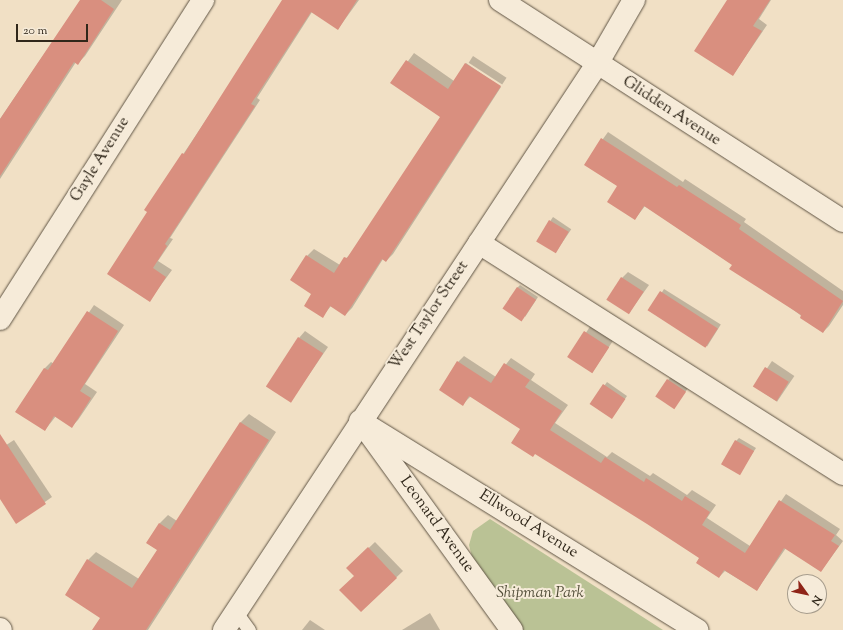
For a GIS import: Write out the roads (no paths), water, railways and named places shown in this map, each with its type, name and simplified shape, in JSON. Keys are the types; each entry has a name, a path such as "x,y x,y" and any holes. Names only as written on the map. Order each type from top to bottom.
{"street":[{"name":"Gayle Avenue","path":"0,319 203,0"},
{"name":"Glidden Avenue","path":"500,0 597,64 843,221"},
{"name":"West Taylor Street","path":"224,630 360,421 597,64 634,0"},
{"path":"479,243 843,474"},
{"name":"Leonard Avenue","path":"360,421 512,630"},
{"name":"Ellwood Avenue","path":"360,421 696,630"}],"lane":[{"path":"236,612 249,630"}],"park label":[{"name":"Shipman Park","path":"540,594"}]}
